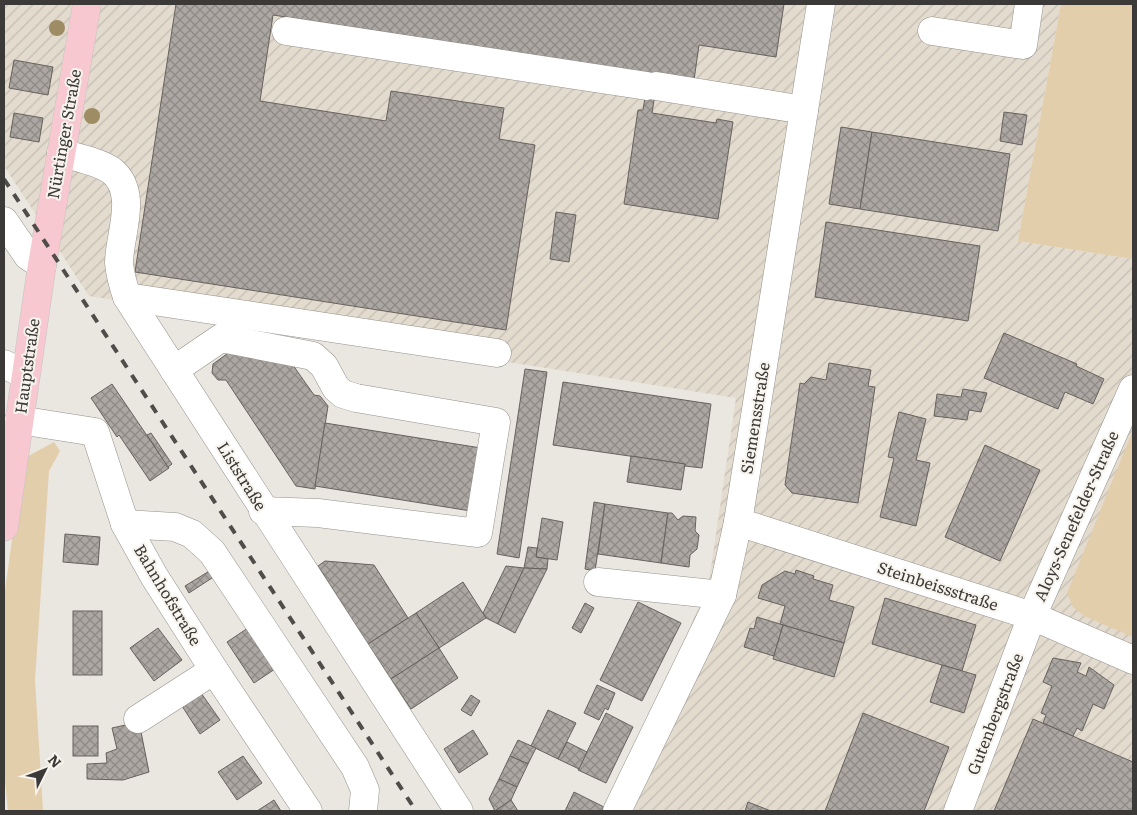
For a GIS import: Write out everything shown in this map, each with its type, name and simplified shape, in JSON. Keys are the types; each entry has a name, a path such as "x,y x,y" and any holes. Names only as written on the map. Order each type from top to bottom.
{"main road":[{"name":"Nürtinger Straße","path":"42,265 88,4"},
{"name":"Hauptstraße","path":"4,527 19,420 14,370 42,265"}],"street":[{"name":"Siemensstraße","path":"617,811 722,595 738,522 821,4"},
{"path":"932,31 1022,45 1029,4"},
{"path":"286,31 804,110"},
{"name":"Liststraße","path":"61,153 112,171 123,186 126,205 119,262 120,280 127,297 459,811"},
{"path":"4,222 28,256 42,265"},
{"path":"127,297 497,353"},
{"path":"174,370 221,338 314,356 324,366 336,388 343,394 356,398 496,422 478,533 318,514 263,510"},
{"name":"Aloys-Senefelder-Straße","path":"1032,616 1133,389"},
{"name":"Bahnhofstraße","path":"19,420 95,432 125,524 154,576 308,811"},
{"name":"Steinbeissstraße","path":"738,522 1032,616 1133,660"},
{"path":"125,524 175,527 192,534 212,552 355,767 364,801 348,811"},
{"path":"598,582 722,595"},
{"name":"Gutenbergstraße","path":"958,811 1032,616"},
{"path":"138,718 214,670"}],"shaded area":[{"path":"4,4 1061,4 1018,241 1133,259 1133,811 615,811 709,581 736,398 89,296 4,166"},
{"path":"1061,4 1133,4 1133,259 1018,241"},
{"path":"1133,430 1133,637 1084,616 1073,607 1067,593"},
{"path":"54,442 60,451 49,471 35,680 43,811 8,811 4,771 4,598 23,459"}],"building":[{"path":"176,4 784,4 776,57 699,45 694,80 273,15 260,101 386,121 391,91 504,108 499,139 535,145 506,330 135,272"},
{"path":"14,60 53,67 48,95 9,88"},
{"path":"649,73 658,75 652,113 716,123 717,119 733,122 718,219 624,204 638,110 643,110"},
{"path":"1004,112 1027,115 1022,145 1000,141"},
{"path":"14,113 43,118 39,142 10,137"},
{"path":"841,127 872,132 860,209 829,204"},
{"path":"872,132 1010,154 998,231 860,209"},
{"path":"556,212 576,215 569,262 550,259"},
{"path":"826,222 980,246 968,321 815,297"},
{"path":"1004,333 1077,364 1076,366 1104,379 1093,404 1065,392 1058,409 984,378"},
{"path":"231,351 290,361 314,395 320,396 328,406 315,489 296,486 226,380 218,380 212,373 213,364"},
{"path":"829,363 871,370 868,386 875,387 858,503 792,493 785,485 800,383 804,384 811,377 826,380"},
{"path":"525,369 547,372 519,558 497,554"},
{"path":"563,382 711,404 702,468 553,445"},
{"path":"112,384 169,468 150,481 91,398"},
{"path":"963,389 987,393 981,412 969,410 967,420 934,416 937,394 961,397"},
{"path":"899,412 926,419 916,460 930,463 916,526 880,517 894,458 888,457"},
{"path":"325,423 481,448 471,511 315,486"},
{"path":"151,433 172,464 168,467 147,435"},
{"path":"985,445 1040,470 1000,561 945,537"},
{"path":"631,456 685,464 681,490 627,482"},
{"path":"594,502 605,504 595,571 585,569"},
{"path":"605,504 668,513 661,563 598,554"},
{"path":"668,513 672,513 678,520 683,516 696,517 695,531 699,535 697,549 690,555 689,567 661,563"},
{"path":"542,518 563,522 557,560 536,557"},
{"path":"65,534 100,537 98,565 63,562"},
{"path":"528,547 537,548 536,557 548,559 547,569 524,568"},
{"path":"325,561 374,565 408,618 368,644 318,566"},
{"path":"506,566 524,568 498,624 486,618 483,613"},
{"path":"524,568 547,569 515,633 498,624"},
{"path":"211,570 215,576 189,593 185,586"},
{"path":"796,570 814,576 813,579 833,585 829,600 854,607 844,643 780,624 785,606 758,598 762,585 785,571 795,574"},
{"path":"463,582 486,618 439,648 416,613"},
{"path":"885,598 976,625 962,671 872,644"},
{"path":"638,602 681,623 642,701 600,680"},
{"path":"585,603 594,608 581,633 572,628"},
{"path":"73,611 102,611 102,675 73,675"},
{"path":"416,613 439,648 391,679 368,644"},
{"path":"757,617 783,625 774,656 744,647 750,628 754,629"},
{"path":"783,625 844,643 834,677 773,659"},
{"path":"158,628 182,660 154,681 130,648"},
{"path":"248,628 275,669 254,683 227,642"},
{"path":"439,648 458,678 411,709 391,679"},
{"path":"1053,658 1081,663 1077,672 1086,676 1089,667 1114,685 1104,709 1093,704 1082,731 1077,728 1073,736 1043,723 1046,715 1041,713 1052,686 1043,682"},
{"path":"942,665 976,675 964,713 930,702"},
{"path":"597,685 615,693 608,710 605,708 599,720 584,713"},
{"path":"201,693 220,720 200,734 182,706"},
{"path":"471,695 480,701 471,716 461,710"},
{"path":"548,710 576,723 558,759 531,746"},
{"path":"606,713 633,727 606,783 578,770"},
{"path":"863,713 949,747 924,811 825,811"},
{"path":"1033,719 1133,762 1133,811 994,811"},
{"path":"139,722 149,772 123,780 87,779 87,764 107,763 106,753 117,749 112,728"},
{"path":"73,726 98,726 98,756 73,756"},
{"path":"473,730 488,754 459,773 444,749"},
{"path":"518,740 536,748 528,764 510,756"},
{"path":"567,742 587,752 579,769 558,759"},
{"path":"243,756 262,783 237,800 218,772"},
{"path":"510,756 528,764 517,787 499,779"},
{"path":"499,779 517,787 511,800 495,811 489,799"},
{"path":"574,792 604,807 602,811 565,811"},
{"path":"274,800 281,811 257,811"},
{"path":"511,800 518,811 495,811"},
{"path":"748,802 771,811 745,811"}],"railway":[{"path":"4,179 416,811"}]}
